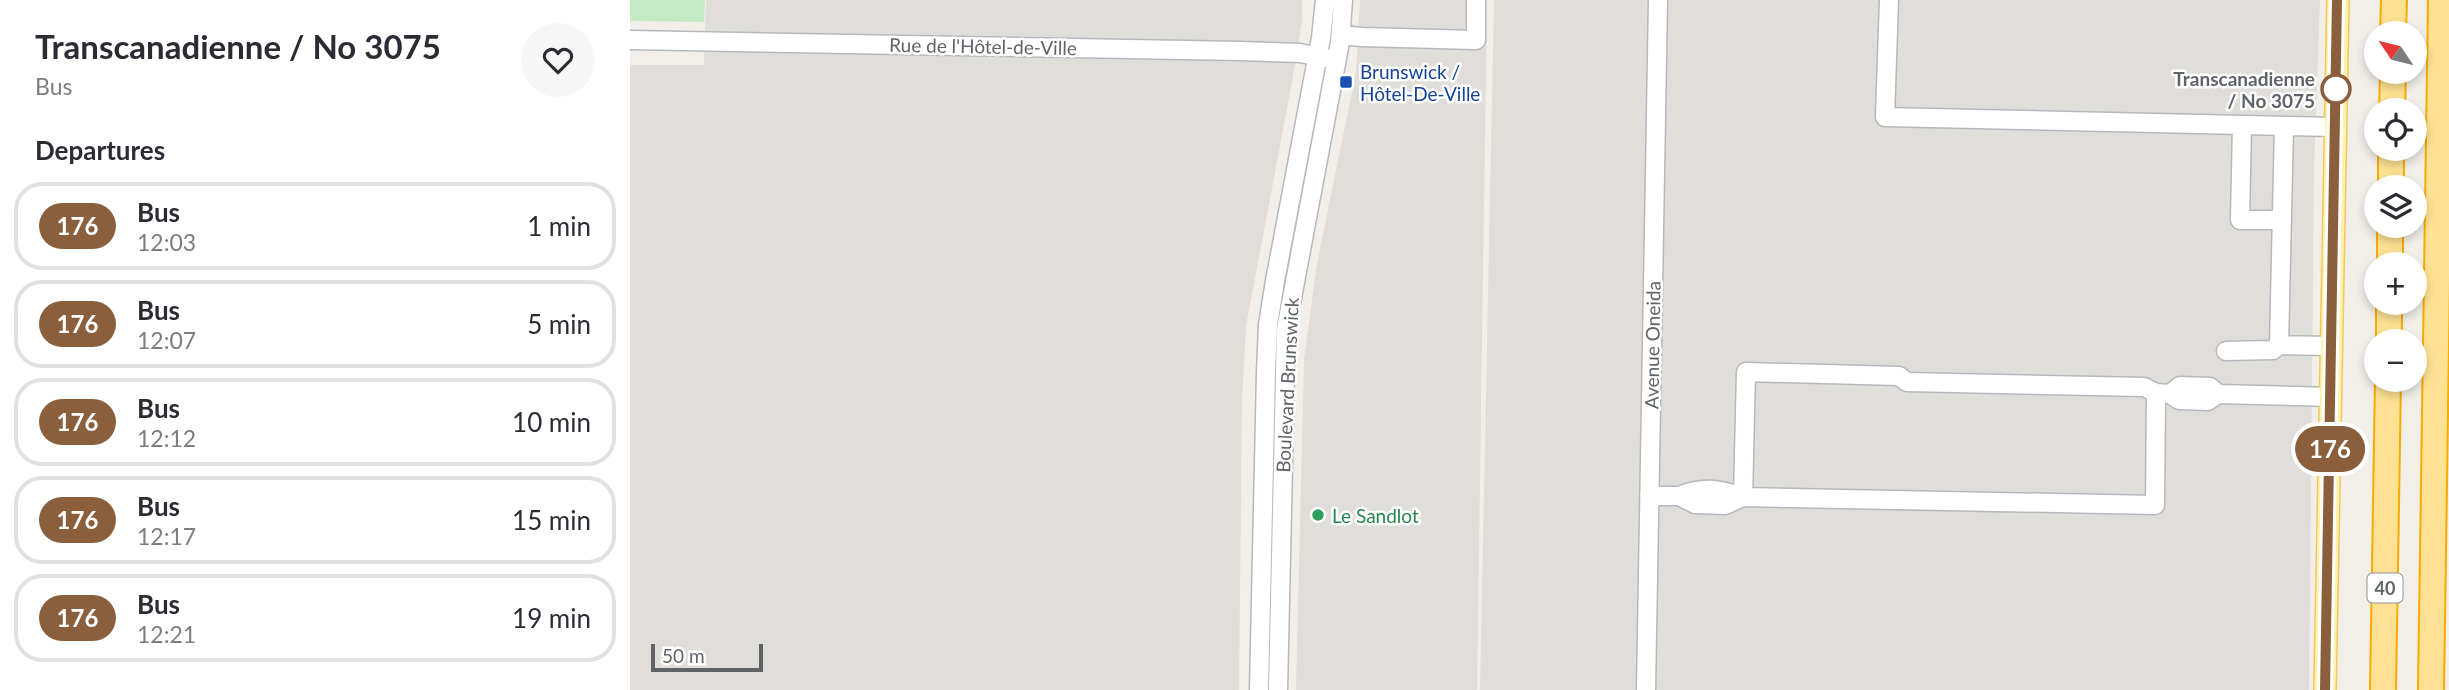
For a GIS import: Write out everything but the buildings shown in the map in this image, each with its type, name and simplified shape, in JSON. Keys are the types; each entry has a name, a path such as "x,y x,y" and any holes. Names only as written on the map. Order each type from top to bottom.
{"highway":[{"path":"2393,21 2394,0"},
{"path":"2431,690 2444,0"},
{"name":"40","path":"2383,690 2388,392"}],"main road":[{"path":"2325,690 2337,0"}],"street":[{"name":"Boulevard Brunswick","path":"1259,690 1268,325 1325,0"},
{"name":"Boulevard Brunswick","path":"1278,690 1286,330 1341,35 1343,0"},
{"path":"1341,35 1476,40 1476,0"},
{"name":"Avenue Oneida","path":"1646,690 1658,0"},
{"path":"1889,0 1885,117 2336,127"},
{"name":"Rue de l'Hôtel-de-Ville","path":"630,40 1214,50 1300,53 1336,60"},
{"path":"2242,125 2239,220 2282,220"},
{"path":"2279,345 2284,126"},
{"path":"2226,351 2273,350 2279,345 2332,346"},
{"path":"1744,497 1746,372 1899,376 1907,382 2144,387 2163,393 2180,386 2210,387 2218,394 2330,397"},
{"path":"1649,496 1679,496 1695,504 1725,505 1744,497 2155,505 2163,393"}],"shaded area":[{"path":"706,0 1302,0 1302,20 1292,82 1246,326 1242,399 1239,690 630,690 630,65 704,65"},
{"path":"1360,0 1487,0 1477,690 1296,690 1304,359 1317,264 1356,72"},
{"path":"1494,0 2320,0 2314,170 2309,690 1480,690"}],"green space":[{"path":"630,0 705,0 704,22 630,21"}],"bus line":[{"name":"176","path":"2325,690 2337,0"}],"place":[{"name":"Brunswick / Hôtel-De-Ville","path":"1346,82"},
{"name":"Transcanadienne / No 3075","path":"2336,89"},
{"name":"Le Sandlot","path":"1318,515"}]}
